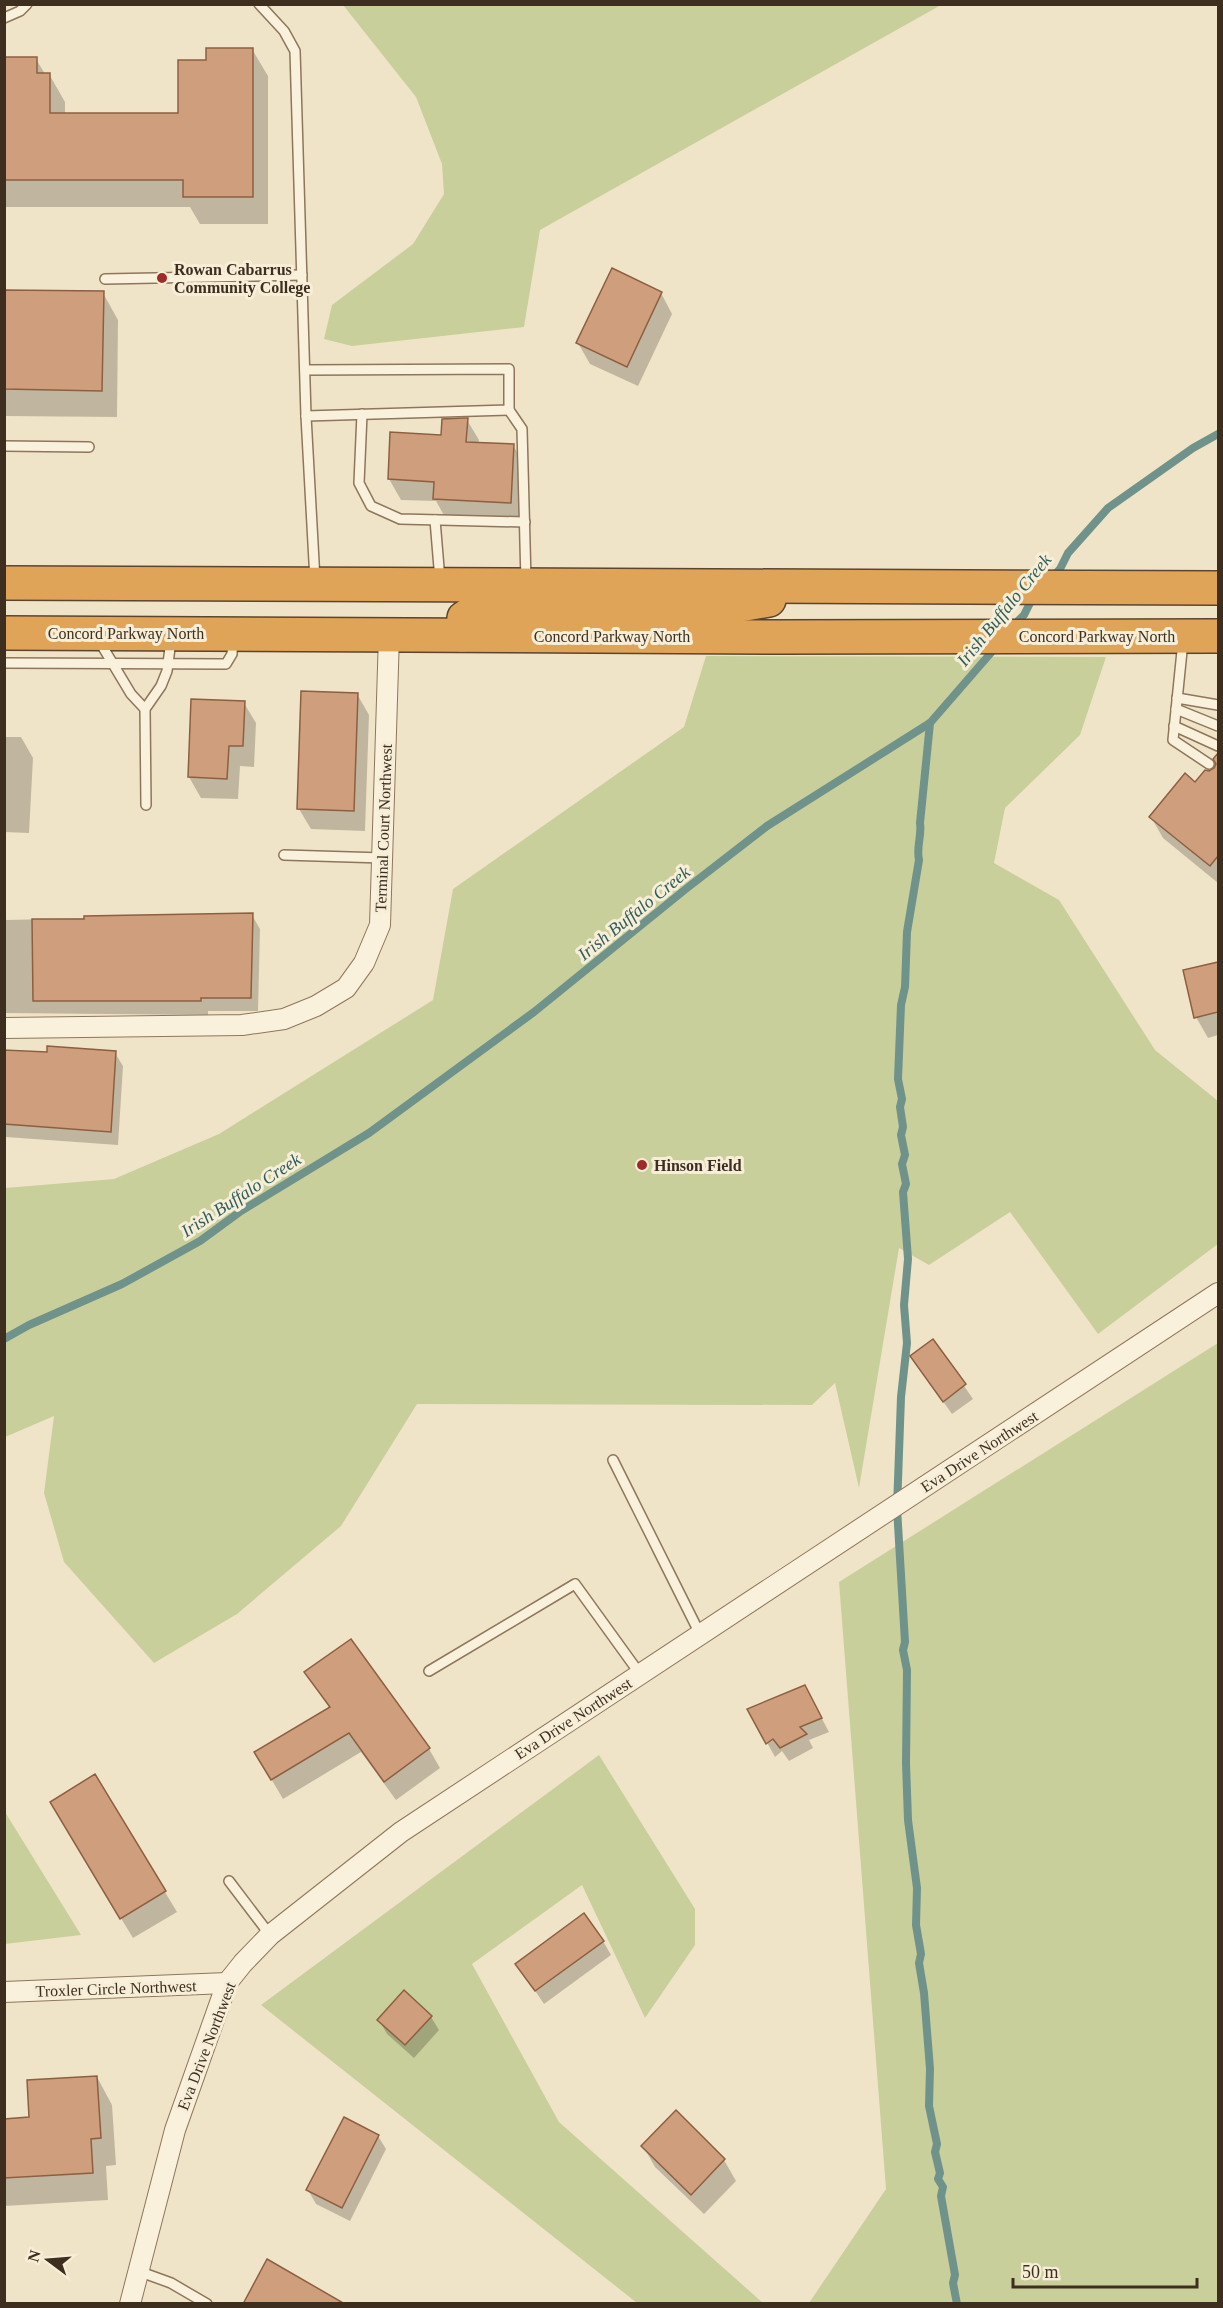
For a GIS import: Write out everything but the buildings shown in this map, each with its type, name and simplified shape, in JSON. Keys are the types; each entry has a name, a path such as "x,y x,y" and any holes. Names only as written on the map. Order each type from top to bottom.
{"highway":[{"path":"4,583 1218,588"},
{"path":"462,635 464,618 476,610 717,609 845,586"},
{"name":"Concord Parkway North","path":"4,633 95,633 170,648 233,634 1218,636"}],"street":[{"name":"Terminal Court Northwest","path":"4,1028 242,1024 284,1019 316,1006 346,988 364,963 380,925 388,635"},
{"name":"Eva Drive Northwest","path":"130,2304 175,2130 227,1983 270,1935 401,1832 1218,1293"},
{"name":"Troxler Circle Northwest","path":"4,1992 227,1983"}],"lane":[{"path":"4,18 20,11 27,4"},
{"path":"259,4 284,30 294,51 306,416 315,583"},
{"path":"105,279 302,275"},
{"path":"305,370 508,369 509,410 522,429 526,584"},
{"path":"306,416 509,410"},
{"path":"362,414 358,483 371,507 400,519 525,522"},
{"path":"4,446 89,447"},
{"path":"435,520 440,584"},
{"path":"95,633 131,694 146,709"},
{"path":"1184,635 1173,740 1209,764"},
{"path":"4,663 111,663 170,648 161,686 146,709 146,806"},
{"path":"1177,698 1218,705"},
{"path":"1176,709 1218,726"},
{"path":"1174,726 1218,746"},
{"path":"284,855 383,858"},
{"path":"613,1460 700,1634"},
{"path":"429,1671 575,1584 640,1674"},
{"path":"229,1881 270,1935"},
{"path":"138,2271 171,2283 207,2304"}],"green space":[{"path":"343,5 941,5 540,230 524,327 352,346 324,339 332,305 413,244 444,194 442,164 416,97"},
{"path":"706,656 1106,657 1080,735 1005,808 994,863 1059,900 1155,1050 1218,1101 1218,1244 1098,1334 1010,1212 929,1265 899,1248 859,1488 835,1383 812,1405 417,1404 341,1526 237,1614 154,1663 64,1562 44,1493 54,1416 5,1437 5,1188 114,1179 219,1134 433,1000 453,889 684,727"},
{"path":"1218,1343 1218,2303 809,2303 886,2189 839,1582"},
{"path":"599,1755 695,1909 695,1945 645,2018 582,1885 472,1964 559,2122 763,2303 637,2303 261,2005"},
{"path":"5,1812 81,1935 5,1944"}],"waterway":[{"name":"Irish Buffalo Creek","path":"1052,578 1060,569 1068,553 1108,508 1193,448 1218,434"},
{"name":"Irish Buffalo Creek","path":"1011,628 1024,615 1033,597"},
{"name":"Irish Buffalo Creek","path":"4,1339 29,1325 122,1284 200,1241 241,1211 369,1133 534,1012 767,826 930,723 996,647"},
{"path":"930,723 920,823 919,860 907,932 905,987 901,1005 898,1079 902,1099 901,1135 905,1155 902,1164 906,1184 903,1192 908,1259 904,1305 907,1343 901,1397 897,1508 905,1642 903,1650 907,1670 908,1820 917,1888 916,1925 921,1954 919,1963 924,1993 930,2069 929,2106 937,2144 935,2152 940,2173 938,2179 943,2187 941,2196 955,2275 953,2283 957,2304"}],"place":[{"name":"Rowan Cabarrus Community College","path":"162,278"},
{"name":"Hinson Field","path":"642,1165"}]}
